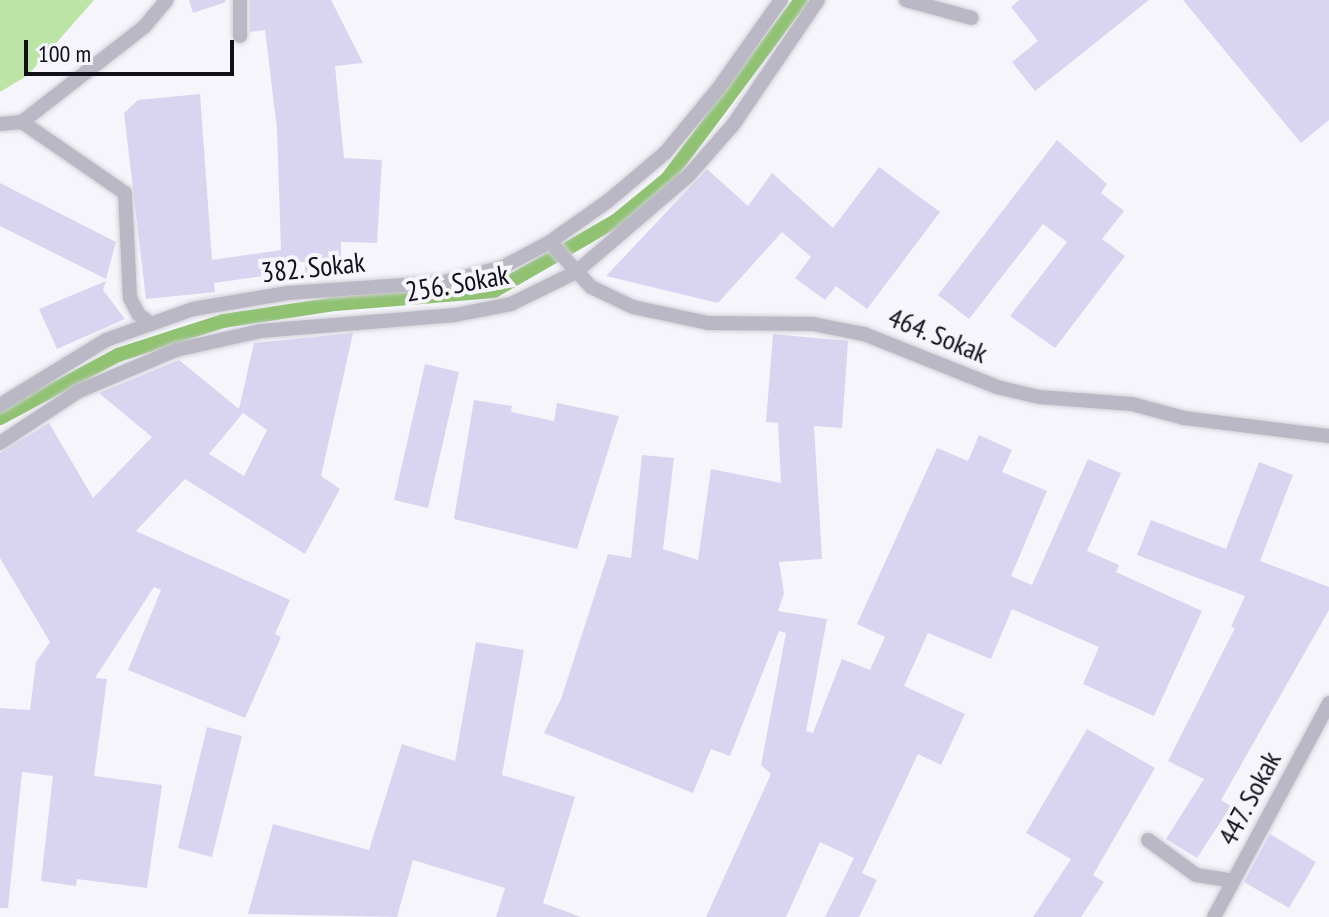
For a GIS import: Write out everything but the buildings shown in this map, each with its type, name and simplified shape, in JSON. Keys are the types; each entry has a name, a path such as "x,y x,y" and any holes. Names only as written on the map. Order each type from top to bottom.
{"street":[{"path":"0,124 22,122 144,27 167,0"},
{"path":"240,0 240,36"},
{"name":"382. Sokak","path":"0,405 106,340 193,309 288,293 444,282 503,267 551,243 665,153 718,89 781,0"},
{"name":"256. Sokak","path":"0,443 79,391 176,350 260,331 455,315 511,304 572,268 688,176 733,125 818,0"},
{"path":"906,0 972,18"},
{"path":"22,122 125,193 130,298 138,314 150,323"},
{"name":"464. Sokak","path":"551,243 591,287 633,307 708,323 813,324 864,334 997,387 1039,397 1132,404 1184,418 1329,436"},
{"name":"447. Sokak","path":"1214,917 1329,703"},
{"path":"1148,840 1196,875 1233,881"}],"green space":[{"path":"0,0 94,0 28,75 0,92"}],"waterway":[{"path":"0,418 118,355 223,321 336,304 494,291 617,220 667,179 801,0"}]}
